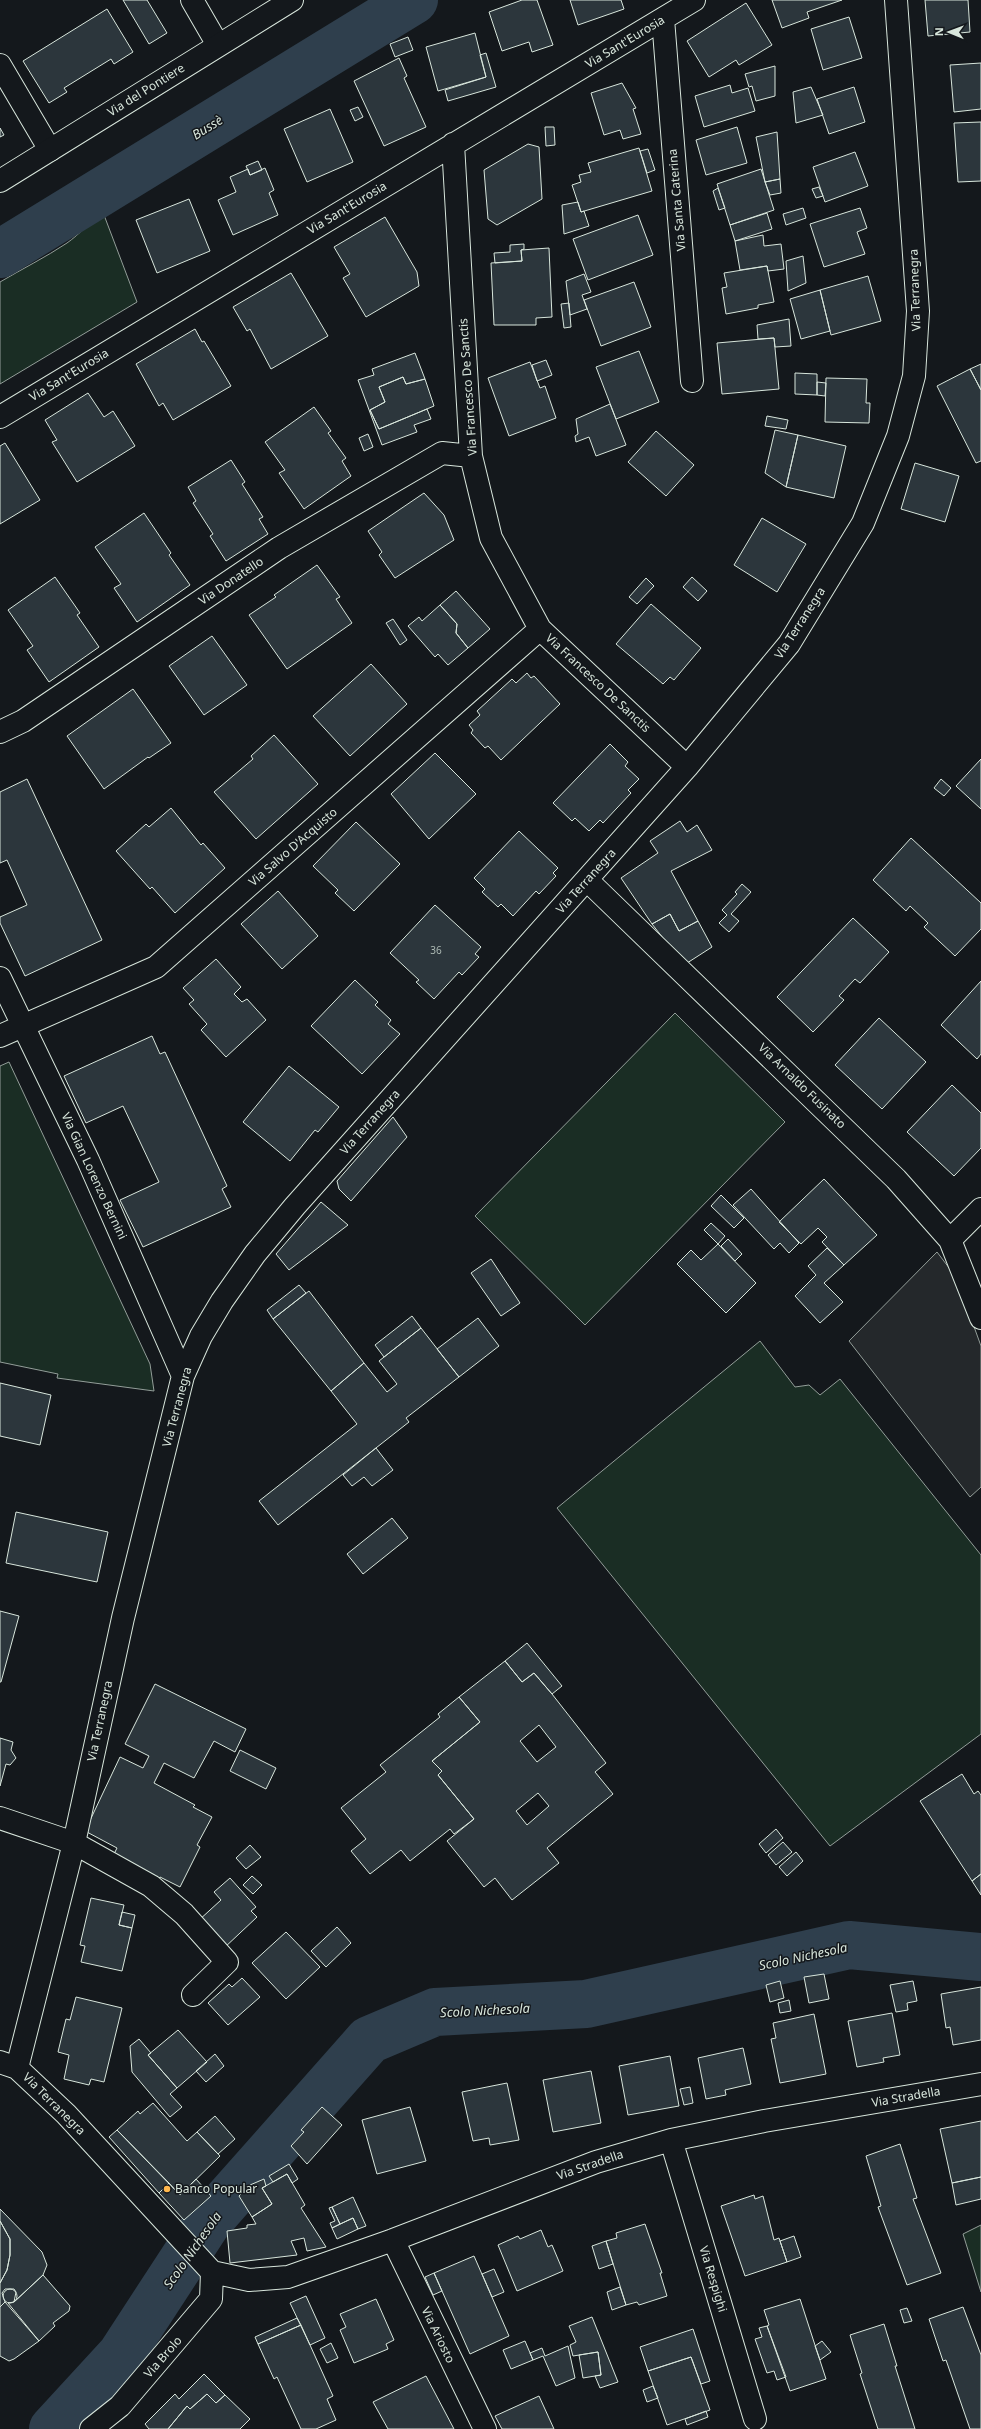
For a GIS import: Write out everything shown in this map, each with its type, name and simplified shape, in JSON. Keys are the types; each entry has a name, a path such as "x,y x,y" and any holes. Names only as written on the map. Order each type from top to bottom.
{"street":[{"path":"192,0 218,45"},
{"name":"Via del Pontiere","path":"0,181 292,0"},
{"name":"Via Sant'Eurosia","path":"0,417 694,0"},
{"name":"Via Terranegra","path":"207,2268 66,2114 9,2065 74,1843 121,1624 183,1376 201,1336 254,1254 688,767 789,644 863,523 898,436 914,376 918,311 896,0"},
{"name":"Via Santa Caterina","path":"663,19 692,381"},
{"path":"0,65 50,150"},
{"name":"Via Francesco De Sanctis","path":"454,144 471,456 491,538 540,629 688,767"},
{"name":"Via Donatello","path":"0,732 23,721 279,548 415,468 442,453 471,456"},
{"name":"Via Salvo D'Acquisto","path":"22,1026 156,967 540,629"},
{"name":"Via Arnaldo Fusinato","path":"587,880 896,1179 950,1240 981,1318"},
{"name":"Via Gian Lorenzo Bernini","path":"0,978 88,1160 183,1376"},
{"path":"0,1036 22,1026"},
{"path":"950,1240 981,1209"},
{"path":"0,1818 74,1843 151,1886 184,1914 227,1962 193,1996"},
{"name":"Via Stradella","path":"207,2268 248,2280 288,2277 393,2240 596,2162 670,2140 764,2121 981,2084"},
{"name":"Via Respighi","path":"670,2140 755,2419"},
{"name":"Via Ariosto","path":"393,2240 485,2429"},
{"name":"Via Brolo","path":"91,2429 120,2406 211,2299 207,2268"}],"green space":[{"path":"104,215 137,302 0,384 0,282 59,248"},
{"path":"675,1013 785,1122 585,1325 475,1216"},
{"path":"9,1062 150,1364 154,1391 57,1378 58,1374 0,1362 0,1066"},
{"path":"760,1341 795,1387 809,1385 820,1395 840,1379 981,1555 981,1734 830,1846 557,1508"},
{"path":"981,2225 981,2292 963,2234"}],"shaded area":[{"path":"937,1252 956,1277 981,1346 981,1487 970,1497 849,1341"}],"building":[{"path":"123,0 147,0 167,33 149,44"},
{"path":"522,0 537,0 553,45 532,52 529,42 502,51 489,12"},
{"path":"570,0 621,0 624,9 578,25"},
{"path":"772,0 842,0 807,12 809,18 782,28"},
{"path":"925,0 968,0 970,32 928,36"},
{"path":"746,3 772,45 739,65 736,60 709,77 687,41"},
{"path":"107,9 133,52 114,64 111,59 64,88 67,92 49,103 23,61"},
{"path":"849,17 862,58 823,70 811,29"},
{"path":"475,33 486,77 438,91 426,47"},
{"path":"408,37 413,50 395,57 390,44"},
{"path":"486,53 496,87 448,101 445,90 486,77 480,55"},
{"path":"399,58 407,76 404,78 426,127 384,146 354,81"},
{"path":"981,63 981,109 954,112 950,65"},
{"path":"775,66 775,96 756,101 752,86 749,87 745,74"},
{"path":"622,83 636,108 633,109 641,134 623,139 620,130 604,135 591,93"},
{"path":"730,85 732,93 748,88 755,111 704,127 695,96"},
{"path":"811,87 823,115 796,123 793,92"},
{"path":"854,87 865,122 829,134 817,99"},
{"path":"358,107 363,117 355,121 350,110"},
{"path":"330,109 353,162 307,182 284,129"},
{"path":"981,122 981,181 958,182 954,123"},
{"path":"545,127 554,127 555,145 546,146"},
{"path":"737,127 747,163 706,175 696,140"},
{"path":"0,128 4,135 0,137"},
{"path":"777,132 780,179 765,182 756,137"},
{"path":"528,144 539,147 542,199 497,225 488,219 484,170"},
{"path":"639,148 652,191 581,212 572,185 581,182 579,175 591,172 588,163"},
{"path":"648,149 655,170 647,173 640,151"},
{"path":"855,152 868,186 825,202 813,167"},
{"path":"258,161 262,170 250,175 246,166"},
{"path":"265,168 274,190 269,193 278,215 233,235 218,200 236,192 230,177 248,169 250,175"},
{"path":"761,169 774,210 730,225 717,184"},
{"path":"780,179 781,193 770,195 765,182"},
{"path":"819,187 823,196 816,198 812,189"},
{"path":"718,188 725,208 719,210 713,191"},
{"path":"189,199 210,251 157,273 136,220"},
{"path":"578,202 581,212 584,211 589,226 564,234 562,205"},
{"path":"803,208 806,218 786,225 783,214"},
{"path":"860,208 867,228 857,232 865,254 824,267 810,224"},
{"path":"767,213 772,229 735,241 730,225"},
{"path":"638,215 653,255 588,280 573,239"},
{"path":"385,217 417,272 419,286 366,317 343,278 350,274 334,247"},
{"path":"763,235 764,246 781,244 784,269 768,271 767,266 740,270 735,241"},
{"path":"524,244 524,249 521,250 522,261 495,263 494,253 510,252 510,245"},
{"path":"549,248 552,317 536,318 536,325 494,325 491,263 522,261 521,250"},
{"path":"803,256 806,283 788,291 786,261"},
{"path":"767,266 774,302 758,305 758,308 726,314 722,288 727,287 724,273"},
{"path":"291,273 328,336 271,369 250,329 247,331 233,307"},
{"path":"584,274 591,292 582,295 587,309 570,315 566,281"},
{"path":"868,276 881,321 831,335 820,290"},
{"path":"634,282 651,327 601,346 584,300"},
{"path":"820,290 830,331 801,339 790,299"},
{"path":"569,303 571,327 564,328 561,304"},
{"path":"789,319 791,346 775,347 774,338 758,339 757,325"},
{"path":"195,329 202,342 204,341 231,386 173,420 163,403 159,406 136,364"},
{"path":"774,338 779,389 722,394 717,343"},
{"path":"639,351 659,402 616,419 596,367"},
{"path":"415,353 425,379 406,384 403,377 379,387 385,402 370,410 379,429 427,409 431,419 414,425 417,432 382,445 358,380 374,375 372,369"},
{"path":"546,360 552,375 537,381 532,365"},
{"path":"530,362 540,388 545,386 556,418 509,436 488,378"},
{"path":"981,364 981,390 970,369"},
{"path":"970,369 981,390 981,461 976,463 937,386"},
{"path":"795,373 817,374 817,395 795,394"},
{"path":"403,377 406,384 425,379 434,406 379,429 370,410 385,402 379,387"},
{"path":"826,378 867,379 866,403 870,403 869,423 825,422"},
{"path":"817,382 826,383 825,396 817,395"},
{"path":"88,393 104,417 113,411 135,446 77,482 52,442 57,440 45,420"},
{"path":"610,404 626,445 596,456 589,437 576,442 575,436 578,434 576,419"},
{"path":"314,407 331,431 328,433 346,458 342,461 351,476 304,509 279,473 285,470 265,442"},
{"path":"767,416 788,420 786,429 765,426"},
{"path":"775,430 798,435 786,487 765,473"},
{"path":"656,431 694,465 666,496 628,462"},
{"path":"368,434 373,447 364,451 359,438"},
{"path":"798,435 846,446 834,498 786,487"},
{"path":"5,443 40,500 0,524 0,446"},
{"path":"231,460 245,482 242,484 263,517 259,519 268,534 226,561 210,536 213,534 193,503 196,501 188,487"},
{"path":"915,463 959,476 945,522 901,509"},
{"path":"424,493 444,515 454,540 395,578 379,555 382,552 368,531"},
{"path":"144,513 171,553 169,555 190,585 137,622 114,588 121,584 95,547"},
{"path":"762,518 806,544 777,592 734,565"},
{"path":"317,565 340,597 336,599 352,623 287,669 249,615 276,597 274,595"},
{"path":"55,577 80,613 77,615 99,647 49,682 27,650 33,646 8,610"},
{"path":"692,577 707,591 698,601 683,587"},
{"path":"646,578 654,586 637,604 629,597"},
{"path":"456,591 490,629 468,648 456,633 457,624 440,605"},
{"path":"651,604 701,648 674,680 670,677 663,684 616,644"},
{"path":"440,605 457,624 456,633 468,648 448,665 438,654 435,657 408,626 419,617 422,621"},
{"path":"393,619 407,640 400,645 386,623"},
{"path":"212,636 247,685 204,715 169,666"},
{"path":"371,664 407,704 350,756 313,716"},
{"path":"527,673 531,678 534,676 560,704 501,760 488,746 485,748 471,733 473,730 469,725 480,715 477,711 512,679 516,683"},
{"path":"133,689 171,743 149,758 148,757 104,789 67,736"},
{"path":"274,735 318,784 256,839 214,792 253,759 251,756"},
{"path":"610,744 628,762 625,766 639,779 628,790 631,793 603,823 600,820 589,831 575,818 572,821 553,803"},
{"path":"435,753 476,794 429,839 391,794"},
{"path":"981,759 981,809 956,786"},
{"path":"27,779 102,940 25,976 0,923 0,917 27,905 7,860 0,863 0,792"},
{"path":"941,779 951,788 944,796 934,788"},
{"path":"171,808 201,845 203,843 225,868 175,913 152,887 150,889 116,851 146,824 149,827"},
{"path":"680,821 687,832 697,825 712,850 671,871 698,921 679,931 670,914 652,924 621,878 658,853 650,841"},
{"path":"356,822 400,864 354,911 335,893 338,890 313,866"},
{"path":"519,831 558,868 553,873 556,876 539,894 536,891 513,916 501,904 498,907 482,892 485,889 474,878"},
{"path":"911,838 981,903 981,929 955,956 924,927 928,923 910,906 906,911 873,880"},
{"path":"742,884 751,892 731,914 739,921 729,932 719,923 727,915 722,910 737,894 735,892"},
{"path":"278,891 318,936 282,969 241,924"},
{"path":"435,905 481,947 475,954 479,957 462,975 459,972 434,999 416,982 419,980 390,953"},
{"path":"670,914 679,931 698,921 712,947 684,965 652,924"},
{"path":"853,918 889,952 860,983 855,979 839,996 844,1000 813,1032 777,997"},
{"path":"216,959 241,987 234,994 242,1002 247,999 266,1020 226,1057 201,1030 207,1024 189,1004 194,1000 183,988"},
{"path":"355,980 378,1002 375,1005 391,1020 388,1024 400,1034 362,1074 311,1026"},
{"path":"981,981 981,1054 977,1059 941,1025"},
{"path":"879,1018 926,1062 882,1109 835,1065"},
{"path":"152,1036 160,1054 165,1052 227,1186 222,1189 231,1207 143,1247 120,1200 159,1182 123,1106 86,1123 64,1076"},
{"path":"289,1066 339,1107 318,1132 315,1130 290,1161 243,1122"},
{"path":"952,1085 981,1113 981,1148 954,1176 907,1132"},
{"path":"393,1117 407,1137 351,1201 339,1189 337,1181"},
{"path":"824,1179 877,1235 844,1265 822,1242 827,1237 818,1228 801,1244 779,1222"},
{"path":"751,1189 799,1243 789,1253 780,1243 774,1249 733,1205"},
{"path":"721,1195 744,1218 734,1228 711,1206"},
{"path":"321,1202 348,1225 289,1270 276,1254"},
{"path":"711,1223 725,1236 718,1244 704,1230"},
{"path":"728,1239 742,1254 735,1261 721,1246"},
{"path":"718,1244 756,1283 726,1313 677,1264 691,1250 701,1260"},
{"path":"827,1248 844,1265 824,1283 843,1302 820,1323 795,1296 816,1275 808,1266"},
{"path":"491,1259 520,1303 501,1316 471,1273"},
{"path":"299,1285 306,1293 273,1319 267,1310"},
{"path":"309,1291 364,1363 331,1391 273,1319"},
{"path":"412,1316 421,1328 384,1357 375,1345"},
{"path":"478,1318 499,1346 459,1377 437,1349"},
{"path":"421,1328 459,1377 406,1418 409,1422 278,1525 259,1501 357,1424 331,1391 364,1363 387,1392 397,1384 379,1361"},
{"path":"0,1383 51,1395 40,1445 0,1436"},
{"path":"376,1448 393,1470 372,1486 364,1477 352,1486 343,1475"},
{"path":"16,1512 108,1532 97,1582 6,1563"},
{"path":"392,1518 408,1538 363,1574 347,1554"},
{"path":"0,1611 19,1616 1,1682 0,1682"},
{"path":"527,1643 562,1686 552,1694 534,1673 522,1682 505,1661"},
{"path":"505,1661 522,1682 534,1673 606,1763 595,1772 613,1794 547,1848 559,1863 512,1900 495,1878 484,1887 447,1841 474,1819 438,1775 442,1771 432,1761 480,1722 459,1697","holes":["539,1725 556,1747 537,1762 520,1741","538,1793 549,1806 527,1825 516,1811"]},
{"path":"155,1684 246,1729 235,1752 214,1741 194,1778 164,1763 154,1783 195,1805 193,1807 212,1817 197,1845 200,1847 180,1887 160,1877 158,1880 113,1856 117,1848 85,1831 120,1757 143,1768 149,1756 125,1744"},
{"path":"459,1697 480,1722 432,1761 442,1771 438,1775 474,1819 454,1834 450,1829 410,1861 401,1850 370,1874 351,1851 366,1839 341,1808 386,1772 380,1765 440,1717 438,1714"},
{"path":"0,1738 13,1742 11,1750 16,1758 10,1765 6,1764 0,1786"},
{"path":"240,1750 276,1768 266,1789 230,1771"},
{"path":"962,1774 974,1794 978,1791 981,1795 981,1874 972,1881 920,1801"},
{"path":"776,1829 783,1838 766,1853 759,1844"},
{"path":"783,1842 792,1852 776,1865 768,1855"},
{"path":"250,1845 261,1857 246,1869 236,1858"},
{"path":"796,1852 803,1861 787,1876 779,1867"},
{"path":"981,1874 981,1895 972,1881"},
{"path":"252,1876 262,1885 253,1894 243,1885"},
{"path":"230,1878 256,1907 251,1911 257,1917 223,1949 198,1921 221,1900 214,1892"},
{"path":"91,1898 124,1905 119,1925 132,1928 122,1971 81,1962 85,1946 80,1945"},
{"path":"122,1912 135,1915 132,1928 119,1925"},
{"path":"337,1927 351,1943 326,1967 311,1951"},
{"path":"286,1932 320,1967 286,1999 252,1963"},
{"path":"824,1974 829,1999 809,2003 804,1977"},
{"path":"242,1978 260,1997 228,2025 208,2003 229,1984 232,1987"},
{"path":"780,1981 784,1998 770,2002 766,1985"},
{"path":"913,1981 917,2001 907,2003 908,2010 896,2012 890,1985"},
{"path":"981,1987 981,2040 953,2045 950,2027 946,2028 941,1994"},
{"path":"76,1997 122,2008 104,2082 91,2079 89,2085 64,2079 69,2055 58,2052 66,2019 70,2020"},
{"path":"789,2000 791,2011 780,2013 778,2003"},
{"path":"892,2013 900,2055 883,2058 884,2062 857,2067 848,2021"},
{"path":"814,2014 826,2074 780,2083 771,2039 776,2038 773,2023"},
{"path":"178,2030 207,2062 177,2088 148,2055"},
{"path":"139,2039 151,2053 148,2055 177,2088 170,2094 182,2107 170,2117 132,2072 130,2046"},
{"path":"743,2048 751,2084 725,2090 726,2095 706,2099 698,2058"},
{"path":"215,2054 224,2066 206,2082 196,2071"},
{"path":"670,2056 679,2106 628,2115 619,2066"},
{"path":"591,2071 601,2123 553,2132 543,2080"},
{"path":"507,2083 519,2140 490,2145 489,2138 473,2141 462,2092"},
{"path":"690,2087 693,2103 684,2105 680,2089"},
{"path":"153,2103 187,2141 197,2132 220,2156 180,2195 117,2130 138,2111 140,2114"},
{"path":"322,2107 342,2125 307,2164 291,2146 304,2132 301,2130"},
{"path":"410,2107 426,2161 377,2174 362,2120"},
{"path":"215,2116 235,2139 218,2154 197,2132"},
{"path":"981,2121 981,2177 952,2183 940,2129"},
{"path":"117,2130 169,2183 159,2193 109,2137"},
{"path":"900,2144 917,2198 913,2199 941,2273 907,2285 878,2207 881,2206 866,2156"},
{"path":"289,2164 298,2179 292,2183 287,2174 273,2182 269,2176"},
{"path":"287,2174 305,2205 301,2208 326,2247 307,2251 304,2238 291,2241 297,2255 230,2263 227,2231 247,2228 247,2225 256,2224 252,2217 272,2204 262,2188"},
{"path":"981,2177 981,2199 956,2205 952,2183"},
{"path":"196,2179 211,2196 184,2220 159,2193 169,2183 180,2195"},
{"path":"264,2179 266,2186 262,2188 272,2204 252,2217 239,2196 250,2185"},
{"path":"754,2195 755,2199 763,2196 774,2240 779,2238 787,2262 745,2276 721,2206"},
{"path":"353,2197 366,2226 358,2229 353,2218 340,2224 332,2207"},
{"path":"332,2207 340,2224 332,2228 330,2223 335,2221 329,2208"},
{"path":"0,2209 42,2252 47,2265 43,2275 14,2302 16,2292 14,2289 5,2289 2,2293 5,2302 0,2307 0,2283 7,2270 10,2255 10,2239 0,2221"},
{"path":"353,2218 358,2229 337,2239 332,2228"},
{"path":"0,2221 10,2239 10,2255 7,2270 0,2283"},
{"path":"645,2224 662,2273 660,2273 667,2296 639,2305 637,2302 626,2305 606,2241 617,2238 616,2233"},
{"path":"541,2230 548,2247 552,2245 563,2271 517,2291 498,2245 518,2236 520,2239"},
{"path":"794,2236 801,2257 787,2262 780,2241"},
{"path":"606,2241 613,2264 599,2269 592,2246"},
{"path":"474,2256 509,2336 470,2354 434,2273"},
{"path":"494,2269 504,2292 492,2297 482,2274"},
{"path":"434,2273 442,2291 433,2295 425,2277"},
{"path":"43,2275 70,2306 69,2311 53,2323 55,2326 39,2341 8,2303 14,2302"},
{"path":"620,2287 626,2305 612,2310 607,2292"},
{"path":"7,2289 13,2289 17,2293 17,2299 13,2303 7,2303 3,2299 3,2293"},
{"path":"306,2296 325,2338 310,2345 290,2303"},
{"path":"376,2299 394,2340 386,2344 388,2349 354,2363 340,2330 346,2327 340,2314"},
{"path":"800,2299 826,2379 790,2391 767,2326 769,2325 764,2310"},
{"path":"5,2302 39,2341 9,2361 0,2356 0,2307"},
{"path":"963,2307 981,2355 981,2429 970,2429 946,2360 943,2361 929,2319"},
{"path":"907,2308 912,2321 904,2323 900,2310"},
{"path":"592,2317 618,2382 600,2388 595,2376 601,2375 598,2352 573,2356 570,2345 576,2342 569,2326"},
{"path":"297,2318 301,2325 258,2344 255,2337"},
{"path":"884,2324 897,2366 895,2366 915,2429 878,2429 860,2374 862,2373 850,2335"},
{"path":"301,2325 333,2396 327,2399 336,2420 316,2429 301,2429 277,2377 274,2379 258,2344"},
{"path":"767,2326 786,2377 777,2380 774,2371 767,2373 755,2339 762,2337 759,2328"},
{"path":"693,2329 710,2381 701,2384 691,2357 648,2371 640,2347"},
{"path":"525,2341 533,2360 511,2369 503,2350"},
{"path":"822,2341 831,2352 820,2360 815,2346"},
{"path":"331,2343 338,2358 327,2363 320,2349"},
{"path":"568,2346 575,2378 556,2386 543,2356 533,2360 530,2353 542,2348 545,2356"},
{"path":"598,2352 601,2375 583,2378 579,2355"},
{"path":"691,2357 710,2410 667,2425 648,2371"},
{"path":"204,2374 225,2395 216,2403 207,2394 190,2409 187,2406 168,2429 149,2429 145,2424 175,2394 179,2399"},
{"path":"426,2376 454,2429 388,2429 373,2402"},
{"path":"653,2386 658,2398 647,2402 643,2390"},
{"path":"207,2394 216,2403 225,2395 250,2419 240,2429 168,2429 187,2406 190,2409"},
{"path":"539,2396 554,2429 502,2429 495,2416"},
{"path":"706,2411 708,2417 687,2425 685,2419"}],"waterway":[{"name":"Bussè","path":"0,254 414,0"},
{"name":"Scolo Nichesola","path":"53,2429 121,2355 207,2223 369,2040 435,2012 586,2004 849,1945 981,1957"}],"place":[{"name":"Banco Popular","path":"167,2189"}]}
